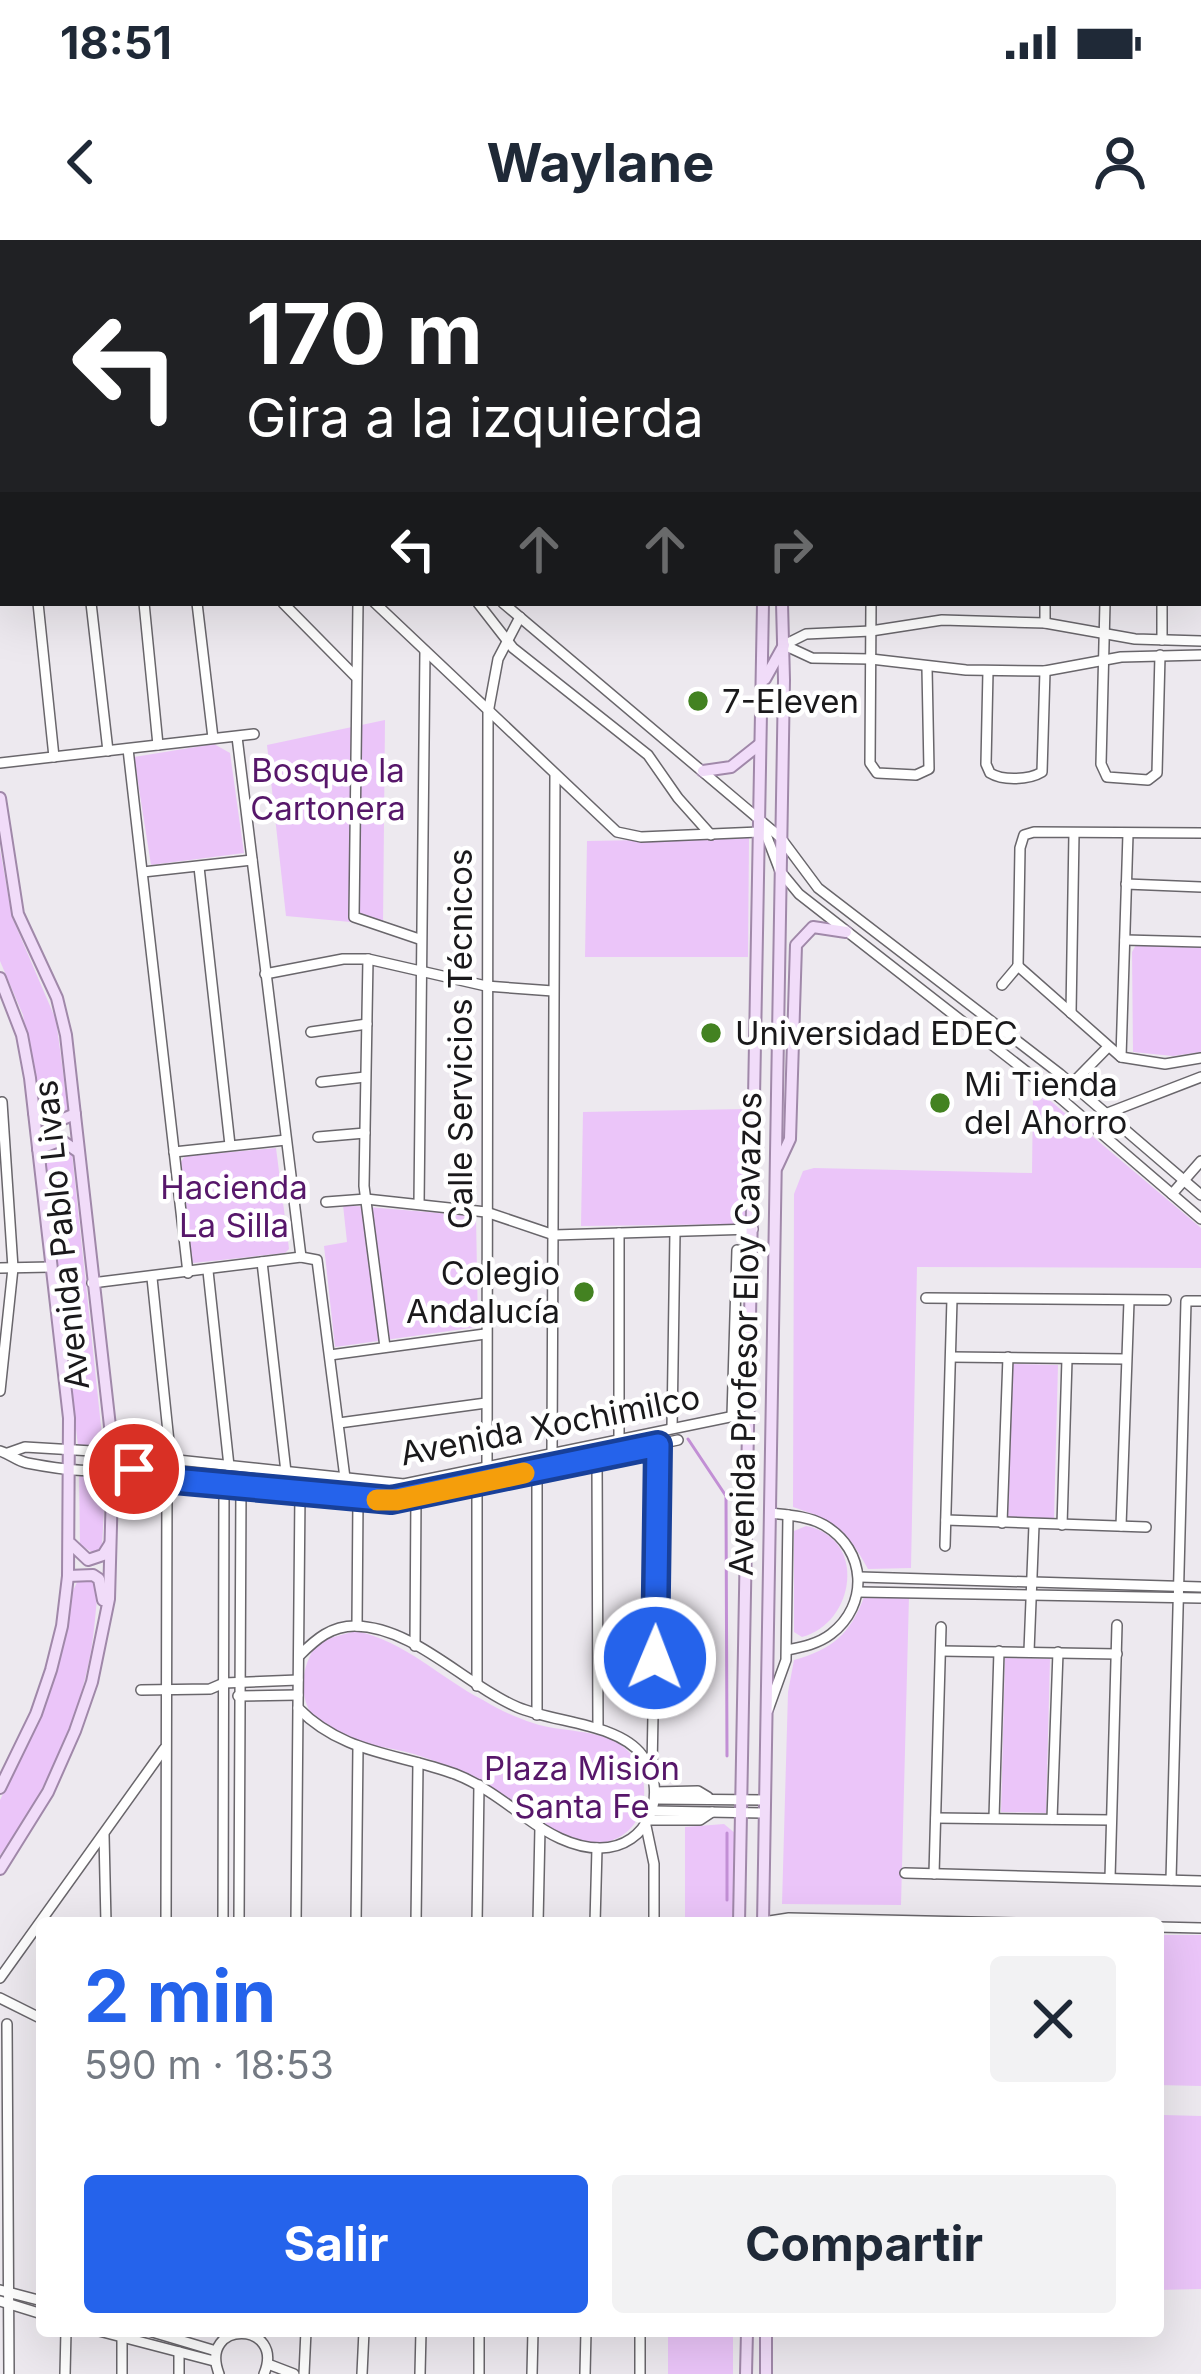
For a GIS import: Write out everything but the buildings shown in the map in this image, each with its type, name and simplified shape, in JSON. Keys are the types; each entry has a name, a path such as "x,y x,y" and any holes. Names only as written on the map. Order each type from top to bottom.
{"main road":[{"name":"Avenida Profesor Eloy Cavazos","path":"739,1917 764,606"},
{"path":"762,694 772,661 784,646 772,630 765,606"},
{"name":"Avenida Profesor Eloy Cavazos","path":"762,1917 782,606"},
{"path":"703,771 731,767 760,744"},
{"name":"Avenida Pablo Livas","path":"0,798 18,914 51,982 64,1022 113,1453 102,1639 80,1714 48,1792 0,1869"},
{"path":"776,1170 790,1139 796,945 806,931 820,926 850,934"},
{"path":"778,952 793,994"},
{"name":"Avenida Pablo Livas","path":"0,978 22,1035 34,1112 71,1450 62,1626 51,1670 16,1760 0,1787"},
{"path":"34,1112 51,1124 75,1114"},
{"path":"38,1149 61,1140 78,1154"},
{"path":"748,1413 771,1412"},
{"path":"747,1506 770,1507"},
{"path":"69,1541 88,1560 103,1555 111,1542"},
{"path":"68,1576 88,1573 99,1579 102,1639"},
{"path":"746,2337 746,2374"},
{"path":"766,2337 766,2374"}],"street":[{"path":"38,606 54,757"},
{"path":"91,606 108,751"},
{"path":"144,606 158,745"},
{"path":"197,606 213,738"},
{"path":"286,606 355,676"},
{"path":"358,606 354,917 419,938"},
{"path":"378,606 611,829 623,835 710,835 759,826"},
{"path":"480,606 506,640 648,755 710,835"},
{"path":"507,606 703,771 759,826 781,837 818,888 1072,1084 1184,1180 1201,1196 1190,1209"},
{"path":"871,606 870,763 880,775 920,775 928,769 927,668"},
{"path":"930,620 931,606"},
{"path":"986,621 987,606"},
{"path":"1045,606 1045,623"},
{"path":"1105,606 1102,772 1107,776 1148,780 1155,776 1160,655"},
{"path":"1162,606 1162,640"},
{"name":"Calle Servicios Técnicos","path":"487,1467 488,713 495,670 520,617"},
{"path":"784,646 806,634 871,631 930,620 1045,623 1104,634 1201,641"},
{"path":"784,646 812,658 871,658 927,668 988,671 1045,671 1103,659 1201,655"},
{"path":"419,1204 425,651"},
{"path":"988,671 986,764 990,773 1004,778 1042,772 1045,671"},
{"path":"0,763 254,734"},
{"path":"237,737 301,1257"},
{"path":"128,749 188,1273"},
{"path":"552,1453 555,776"},
{"path":"759,826 790,884 1059,1096 1201,1219"},
{"path":"1002,986 1018,966 1022,839 1034,832 1201,833"},
{"path":"1071,1012 1074,833"},
{"path":"1121,1057 1128,833"},
{"path":"143,872 252,860"},
{"path":"199,867 230,1145"},
{"path":"790,884 789,869 800,867"},
{"path":"1126,884 1201,887"},
{"path":"850,934 865,935 864,922"},
{"path":"1125,940 1201,942"},
{"path":"265,974 368,959 486,986 553,991"},
{"path":"368,959 366,1199 385,1347"},
{"path":"1018,966 1121,1057 1137,1062 1201,1058"},
{"path":"311,1032 367,1024"},
{"path":"1059,1096 1108,1047"},
{"path":"1185,1061 1188,1080"},
{"path":"321,1082 365,1077"},
{"path":"1105,1114 1201,1077"},
{"path":"0,1391 13,1268 6,1233 2,1102"},
{"path":"318,1137 365,1133"},
{"path":"174,1152 286,1140"},
{"path":"1172,1194 1200,1165"},
{"path":"326,1202 366,1199 486,1212 554,1235 753,1229"},
{"path":"672,1428 675,1232"},
{"path":"619,1440 620,1233"},
{"path":"732,1416 737,1250"},
{"path":"92,1283 301,1257 317,1260 345,1478"},
{"path":"262,1262 286,1472"},
{"path":"0,1268 51,1267"},
{"path":"208,1271 230,1466"},
{"path":"152,1278 171,1461"},
{"path":"926,1298 1166,1300"},
{"path":"945,1546 952,1298"},
{"path":"1121,1526 1129,1301"},
{"path":"1171,1880 1186,1301 1201,1301"},
{"path":"330,1355 485,1334"},
{"path":"951,1357 1126,1359"},
{"path":"1002,1523 1008,1358"},
{"path":"1062,1525 1067,1359"},
{"path":"339,1423 486,1402"},
{"name":"Avenida Xochimilco","path":"4,1452 23,1462 71,1468 113,1470 146,1459 404,1484 748,1413"},
{"path":"133,1461 139,1475 391,1500 679,1440"},
{"path":"654,1917 658,1445"},
{"name":"Avenida Xochimilco","path":"4,1452 25,1447 71,1450 113,1453 133,1461"},
{"path":"597,1459 598,1728"},
{"path":"537,1471 537,1715"},
{"path":"166,1917 167,1479"},
{"path":"477,1482 477,1685"},
{"path":"223,1917 224,1485"},
{"path":"238,1917 241,1486"},
{"path":"296,1917 300,1492"},
{"path":"416,1496 416,1646"},
{"path":"357,1626 358,1499"},
{"path":"770,1507 830,1528 853,1556 860,1577 849,1614 832,1634 787,1649"},
{"path":"765,1717 787,1649 788,1515"},
{"path":"946,1520 1146,1527"},
{"path":"1029,1651 1034,1525"},
{"path":"860,1577 1032,1582 1177,1592 1201,1598"},
{"path":"859,1592 1032,1595 1177,1592 1201,1587"},
{"path":"1110,1879 1118,1625"},
{"path":"300,1654 326,1632 357,1626 382,1631 537,1715 598,1728 628,1742 652,1772"},
{"path":"934,1874 941,1627"},
{"path":"941,1651 1117,1654"},
{"path":"994,1818 999,1651"},
{"path":"1052,1819 1058,1652"},
{"path":"224,1690 239,1683 298,1680"},
{"path":"141,1690 298,1695"},
{"path":"298,1708 328,1735 479,1785 540,1827 578,1845 597,1848 621,1843 652,1809 698,1792 712,1806"},
{"path":"356,1917 358,1747"},
{"path":"45,1917 165,1748"},
{"path":"416,1917 418,1763"},
{"path":"477,1917 479,1785"},
{"path":"652,1809 763,1806"},
{"path":"936,1817 1111,1820"},
{"path":"538,1917 540,1827"},
{"path":"104,1835 106,1917"},
{"path":"595,1917 597,1848"},
{"path":"224,1870 239,1870"},
{"path":"905,1873 1201,1881"},
{"path":"763,1907 779,1917"},
{"path":"1164,1928 1201,1928"},
{"path":"0,1978 36,1929"},
{"path":"0,1998 36,2016"},
{"path":"8,2024 4,2296 9,2374"},
{"path":"4,2296 36,2300"},
{"path":"4,2296 36,2311"},
{"path":"65,2337 65,2374"},
{"path":"122,2374 122,2337 215,2356"},
{"path":"180,2337 215,2356"},
{"path":"219,2374 215,2356 227,2337"},
{"path":"255,2337 265,2346 266,2369 294,2374"},
{"path":"304,2374 306,2337"},
{"path":"362,2374 364,2337"},
{"path":"420,2374 421,2337"},
{"path":"479,2337 479,2374"},
{"path":"532,2337 532,2374"},
{"path":"585,2374 586,2337"},
{"path":"640,2337 640,2374"},
{"path":"179,2352 179,2374"}],"green space":[{"name":"Bosque la Cartonera","path":"385,720 383,925 286,916 267,745"},
{"path":"214,744 230,753 244,853 151,865 134,757"},
{"path":"749,838 748,957 585,957 587,841"},
{"path":"0,849 12,917 56,1020 68,1109 49,1120 39,1111 23,1015 0,961"},
{"path":"1136,945 1201,945 1201,1052 1173,1056 1133,1052 1132,952"},
{"path":"1040,1092 1201,1228 1201,1268 917,1267 911,1568 868,1569 838,1528 793,1507 794,1194 803,1171 814,1168 1032,1173 1033,1094"},
{"path":"745,1109 745,1224 581,1226 583,1112"},
{"path":"62,1145 72,1154 103,1445 99,1449 78,1446 45,1159 48,1148"},
{"name":"Hacienda La Silla","path":"276,1148 289,1249 193,1263 180,1163 185,1156"},
{"path":"343,1205 476,1216 478,1327 335,1347 324,1246 347,1242"},
{"path":"1012,1364 1058,1365 1054,1519 1008,1517"},
{"path":"79,1471 106,1473 102,1547 94,1553 80,1545"},
{"path":"806,1526 839,1546 847,1581 834,1615 820,1629 802,1637 794,1632 794,1531"},
{"path":"78,1580 92,1581 98,1590 82,1691 54,1765 0,1855 0,1800 38,1722 64,1645"},
{"path":"909,1596 901,1905 782,1904 788,1692 794,1660 838,1638 864,1597"},
{"name":"Plaza Misión Santa Fe","path":"356,1631 406,1651 514,1716 621,1745 632,1755 644,1782 641,1811 634,1824 610,1841 573,1840 451,1768 328,1731 304,1696 305,1668 319,1641"},
{"path":"1005,1658 1050,1659 1046,1813 1001,1812"},
{"path":"724,1824 736,1834 735,1917 685,1917 685,1827"},
{"path":"1164,1935 1201,1935 1201,2086 1164,2085"},
{"path":"1164,2115 1201,2116 1201,2289 1164,2290"},
{"path":"668,2337 733,2337 733,2374 668,2374"}],"waterway":[{"path":"688,1439 726,1496 727,1756"},
{"path":"727,1833 727,1900"}],"slow traffic":[{"path":"377,1500 397,1500 524,1473"}],"place":[{"name":"7-Eleven","path":"698,701"},
{"name":"Universidad EDEC","path":"711,1033"},
{"name":"Mi Tienda del Ahorro","path":"940,1103"},
{"name":"Colegio Andalucía","path":"584,1292"}],"route":[{"path":"134,1469 139,1475 174,1480 391,1500 658,1445 655,1658"}]}
